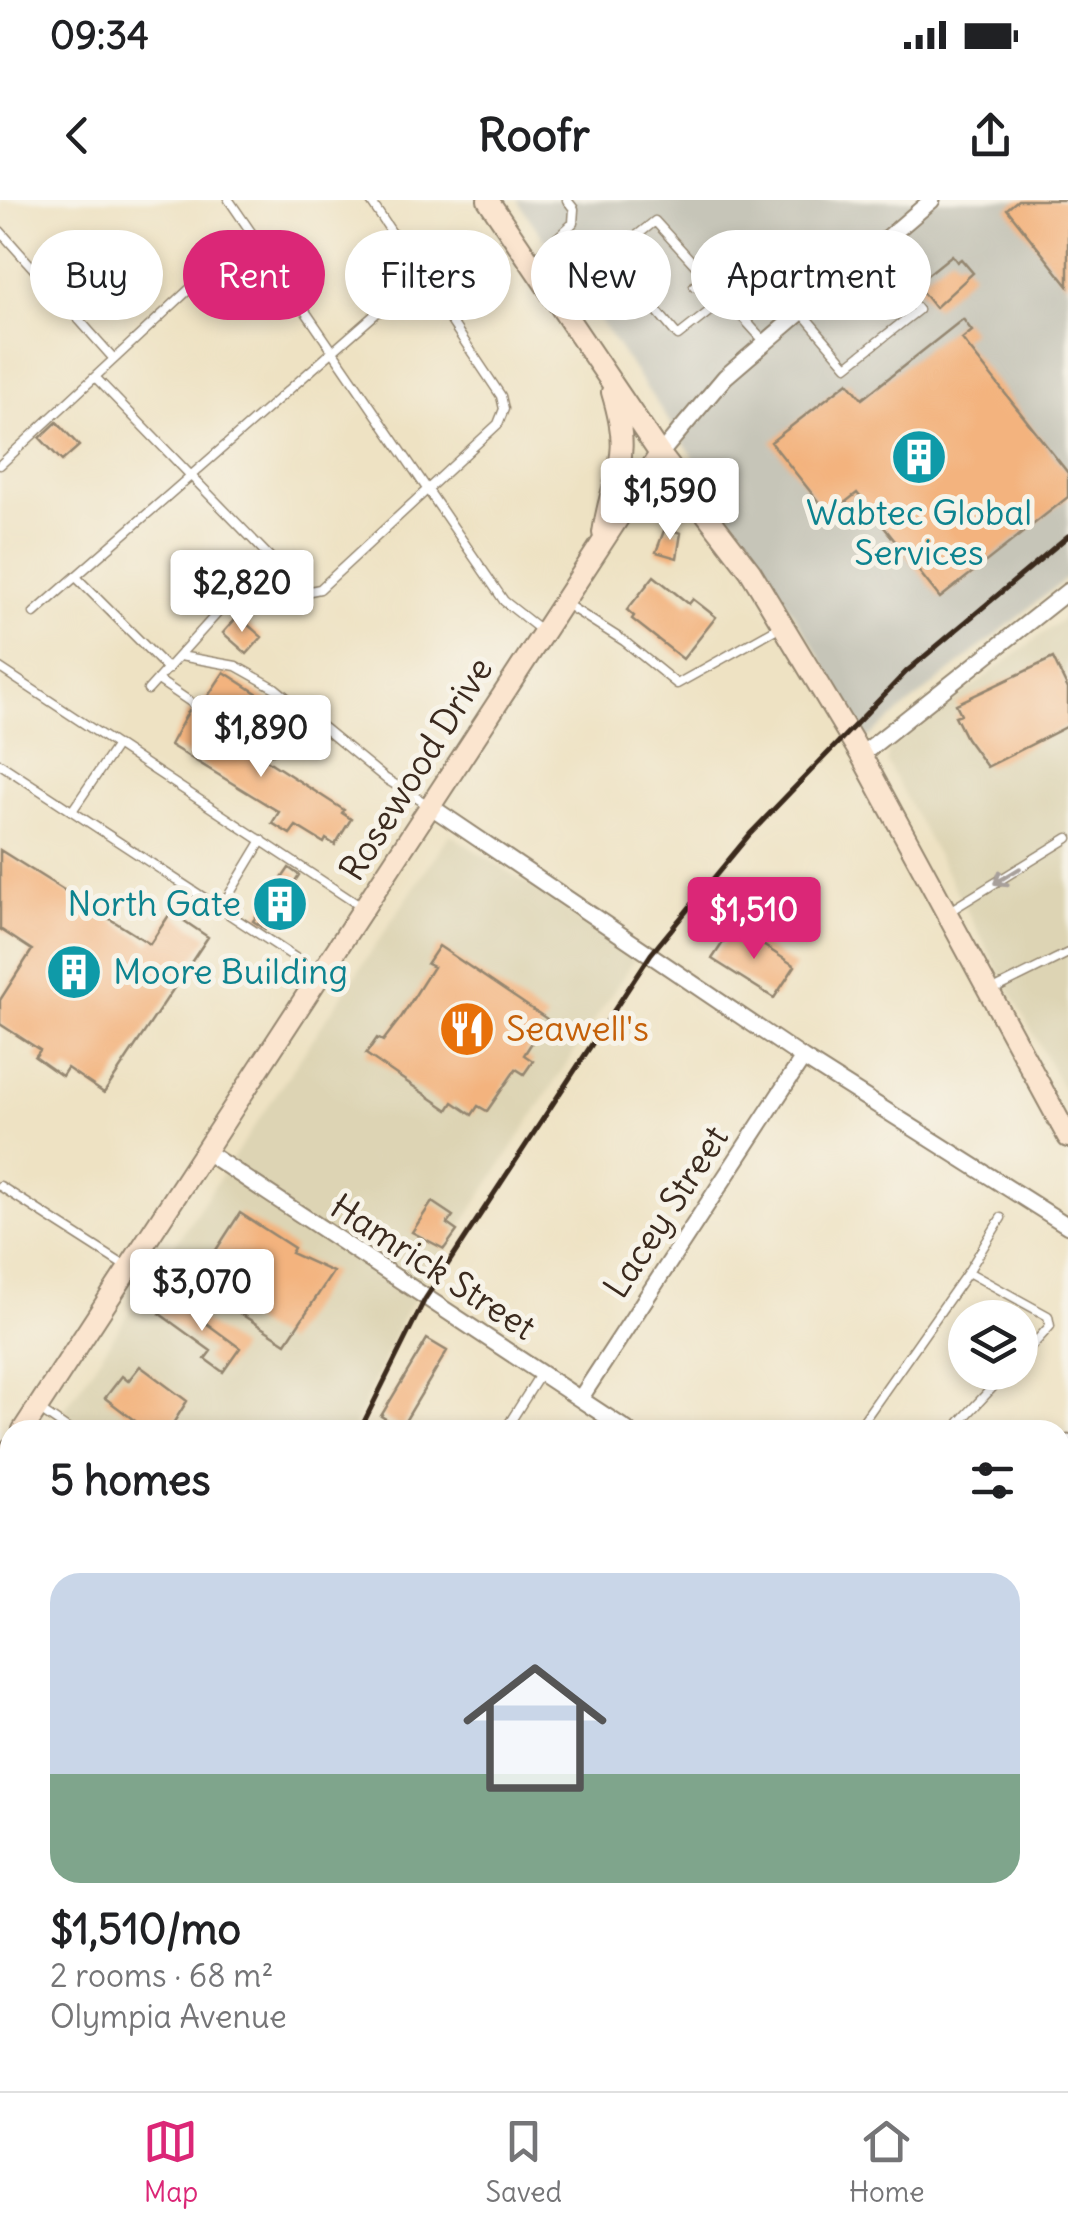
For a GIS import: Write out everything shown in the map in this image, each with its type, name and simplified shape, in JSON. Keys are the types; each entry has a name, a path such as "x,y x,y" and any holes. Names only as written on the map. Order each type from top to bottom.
{"main road":[{"path":"488,200 530,263"},
{"path":"570,320 660,454 750,571 862,755 1068,1137"},
{"path":"601,542 608,497 623,466 625,442 606,371"},
{"name":"Rosewood Drive","path":"29,1420 660,454"}],"street":[{"name":"Rosewood Drive","path":"897,230 932,200"},
{"name":"Rosewood Drive","path":"660,454 725,378 791,320"},
{"path":"862,755 1068,591"},
{"path":"430,806 803,1058 1068,1226"},
{"name":"Lacey Street","path":"580,1399 803,1058"},
{"name":"Hamrick Street","path":"206,1152 612,1420"}],"lane":[{"path":"228,200 249,230"},
{"path":"370,200 390,230"},
{"path":"530,263 573,223 574,209 567,200"},
{"path":"643,230 655,220 664,230"},
{"path":"0,231 114,359"},
{"path":"671,237 691,261"},
{"path":"671,251 677,244"},
{"path":"681,270 691,263"},
{"path":"0,466 183,295"},
{"path":"310,320 510,609 543,632"},
{"path":"34,613 369,320"},
{"path":"95,378 301,588 320,590 498,424 504,409 500,396 450,320"},
{"path":"665,320 678,336 699,320"},
{"path":"745,320 765,342"},
{"path":"809,320 847,366 905,320"},
{"path":"148,690 269,556"},
{"path":"76,577 168,669"},
{"path":"562,602 624,641 677,684 782,625"},
{"path":"180,656 236,666 275,688 386,779 430,806"},
{"path":"0,668 365,910"},
{"path":"158,680 264,751 284,748 304,715"},
{"path":"72,812 116,745"},
{"path":"0,764 321,974"},
{"path":"946,913 1068,838"},
{"path":"221,908 262,840"},
{"path":"989,992 1068,953"},
{"path":"0,1186 129,1269"},
{"path":"864,1420 1001,1218"},
{"path":"968,1272 1019,1300"},
{"path":"1038,1310 1048,1316 1050,1326 1038,1339"},
{"path":"511,1420 541,1373"},
{"path":"967,1420 992,1390"},
{"path":"37,1408 55,1420"}],"shaded area":[{"path":"517,200 1068,200 1068,577 866,739 814,646 691,453 600,320 671,320 671,230 538,230"},
{"path":"1068,615 1068,1098 887,763 888,750"},
{"path":"450,834 637,955 404,1315 357,1420 58,1420"}],"building":[{"path":"1018,200 1068,200 1068,286 1007,209"},
{"path":"952,255 973,273 935,308 931,303 931,272"},
{"name":"Wabtec Global Services","path":"963,319 972,331 962,339 1068,473 1068,497 940,598 857,493 829,515 771,442 848,382 862,399"},
{"path":"57,422 79,446 62,461 40,438"},
{"path":"665,528 681,533 677,558 656,552"},
{"path":"654,576 689,604 693,599 716,617 683,659 632,619 634,616 627,610"},
{"path":"238,616 262,637 247,654 223,633"},
{"path":"1053,658 1068,689 1068,726 987,767 955,716 961,714 956,704"},
{"path":"224,672 286,712 265,743 204,702"},
{"path":"189,710 344,810 342,813 351,819 335,845 326,839 324,843 296,826 290,834 272,823 279,812 170,745"},
{"path":"0,850 150,944 171,912 208,937 104,1093 67,1068 62,1076 35,1057 40,1050 0,1024 0,1000 32,950 0,929"},
{"name":"North Gate","path":"289,868 299,875 289,890 302,899 285,926 272,918 265,929 253,921"},
{"path":"734,926 795,966 774,998 712,959"},
{"name":"Seawell's","path":"439,946 547,1019 524,1055 533,1061 524,1074 516,1069 487,1111 478,1106 472,1115 453,1102 448,1110 366,1054 377,1038 383,1041 402,1016 433,967 427,964"},
{"path":"432,1202 453,1216 447,1224 457,1231 444,1249 412,1232"},
{"path":"240,1213 294,1248 291,1253 333,1272 286,1343 194,1284"},
{"path":"172,1298 240,1348 223,1372 205,1359 211,1351 160,1314"},
{"path":"427,1339 447,1351 406,1420 381,1416"},
{"path":"140,1366 187,1401 175,1420 134,1420 105,1398 122,1376 128,1381"}],"railway":[{"path":"365,1420 425,1299 651,954 750,834 906,672 1068,536"}],"place":[{"name":"Wabtec Global Services","path":"919,457"},
{"name":"North Gate","path":"280,904"},
{"name":"Moore Building","path":"74,972"},
{"name":"Seawell's","path":"467,1029"}]}
